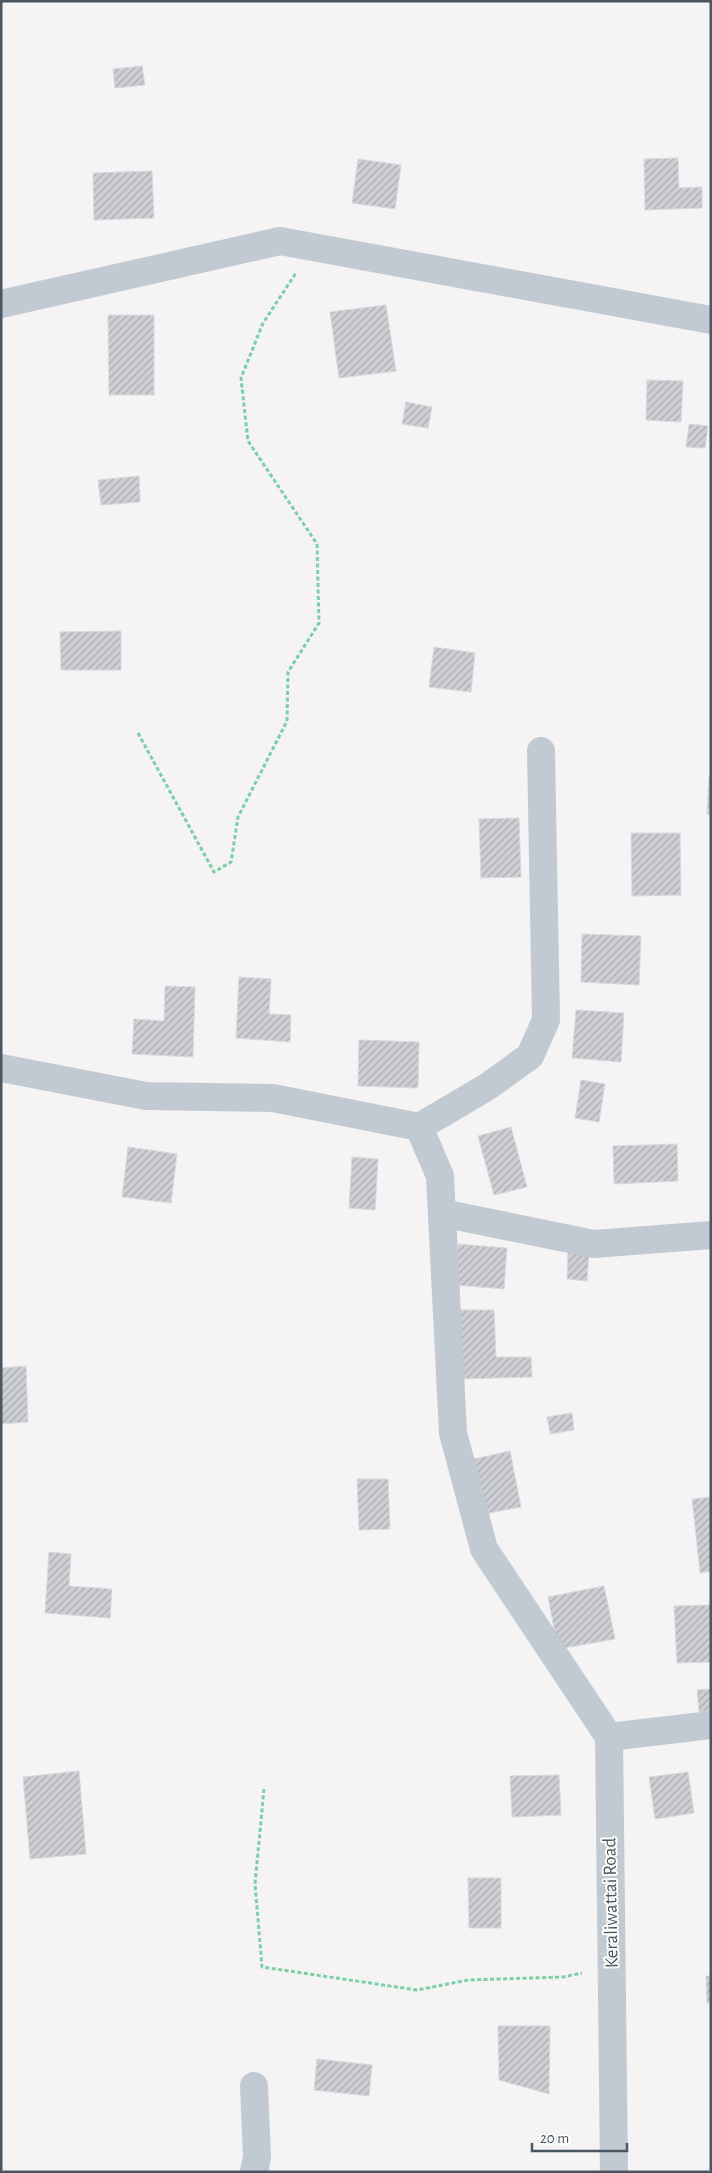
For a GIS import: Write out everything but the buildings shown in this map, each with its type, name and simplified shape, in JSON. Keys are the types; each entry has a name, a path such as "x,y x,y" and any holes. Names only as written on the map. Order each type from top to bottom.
{"street":[{"path":"1,304 280,242 711,320"},
{"path":"1,1068 146,1096 273,1098 419,1127 487,1087 530,1056 546,1020 541,751"},
{"path":"419,1127 440,1176 453,1433 484,1549 609,1738 711,1725"},
{"path":"442,1214 594,1244 711,1235"},
{"name":"Keraliwattai Road","path":"609,1738 614,2172"},
{"path":"254,2086 257,2157 254,2172"}],"path":[{"path":"138,733 214,872 231,862 238,817 287,721 288,672 319,623 317,544 248,441 242,378 263,323 313,248"},
{"path":"264,1789 255,1884 262,1967 417,1990 468,1980 563,1977 612,1967"}]}
